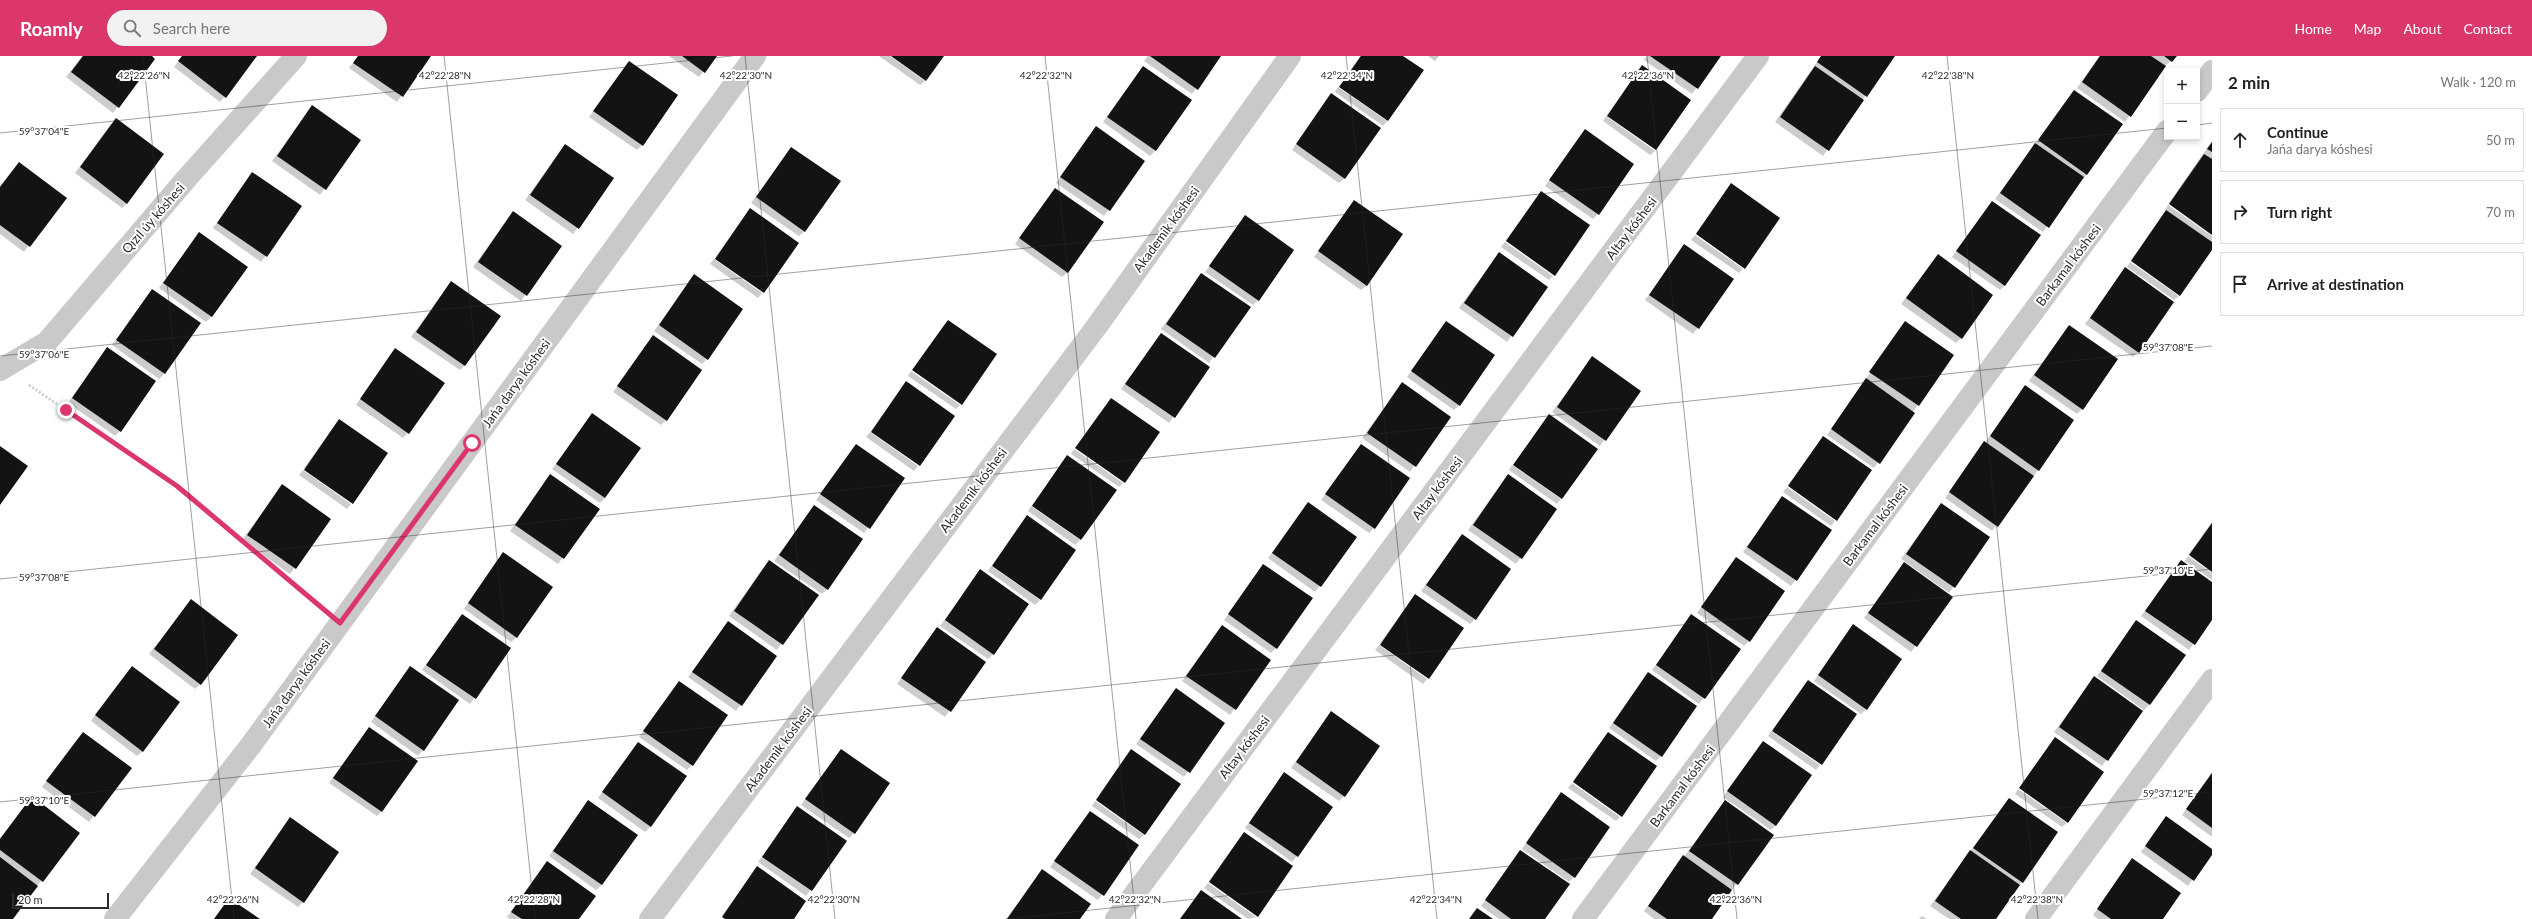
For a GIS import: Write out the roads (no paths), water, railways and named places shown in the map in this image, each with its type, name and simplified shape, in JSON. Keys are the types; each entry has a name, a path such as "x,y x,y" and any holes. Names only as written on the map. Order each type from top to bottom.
{"street":[{"name":"Qızıl úy kóshesi","path":"2,369 47,342 188,178 296,56"},
{"name":"Jańa darya kóshesi","path":"115,919 251,745 755,56"},
{"name":"Akademik kóshesi","path":"650,919 1097,326 1290,56"},
{"name":"Altay kóshesi","path":"1116,919 1758,56"},
{"path":"2200,87 2212,71"},
{"name":"Barkamal kóshesi","path":"1583,919 2164,136"},
{"path":"2036,919 2212,680"}]}
